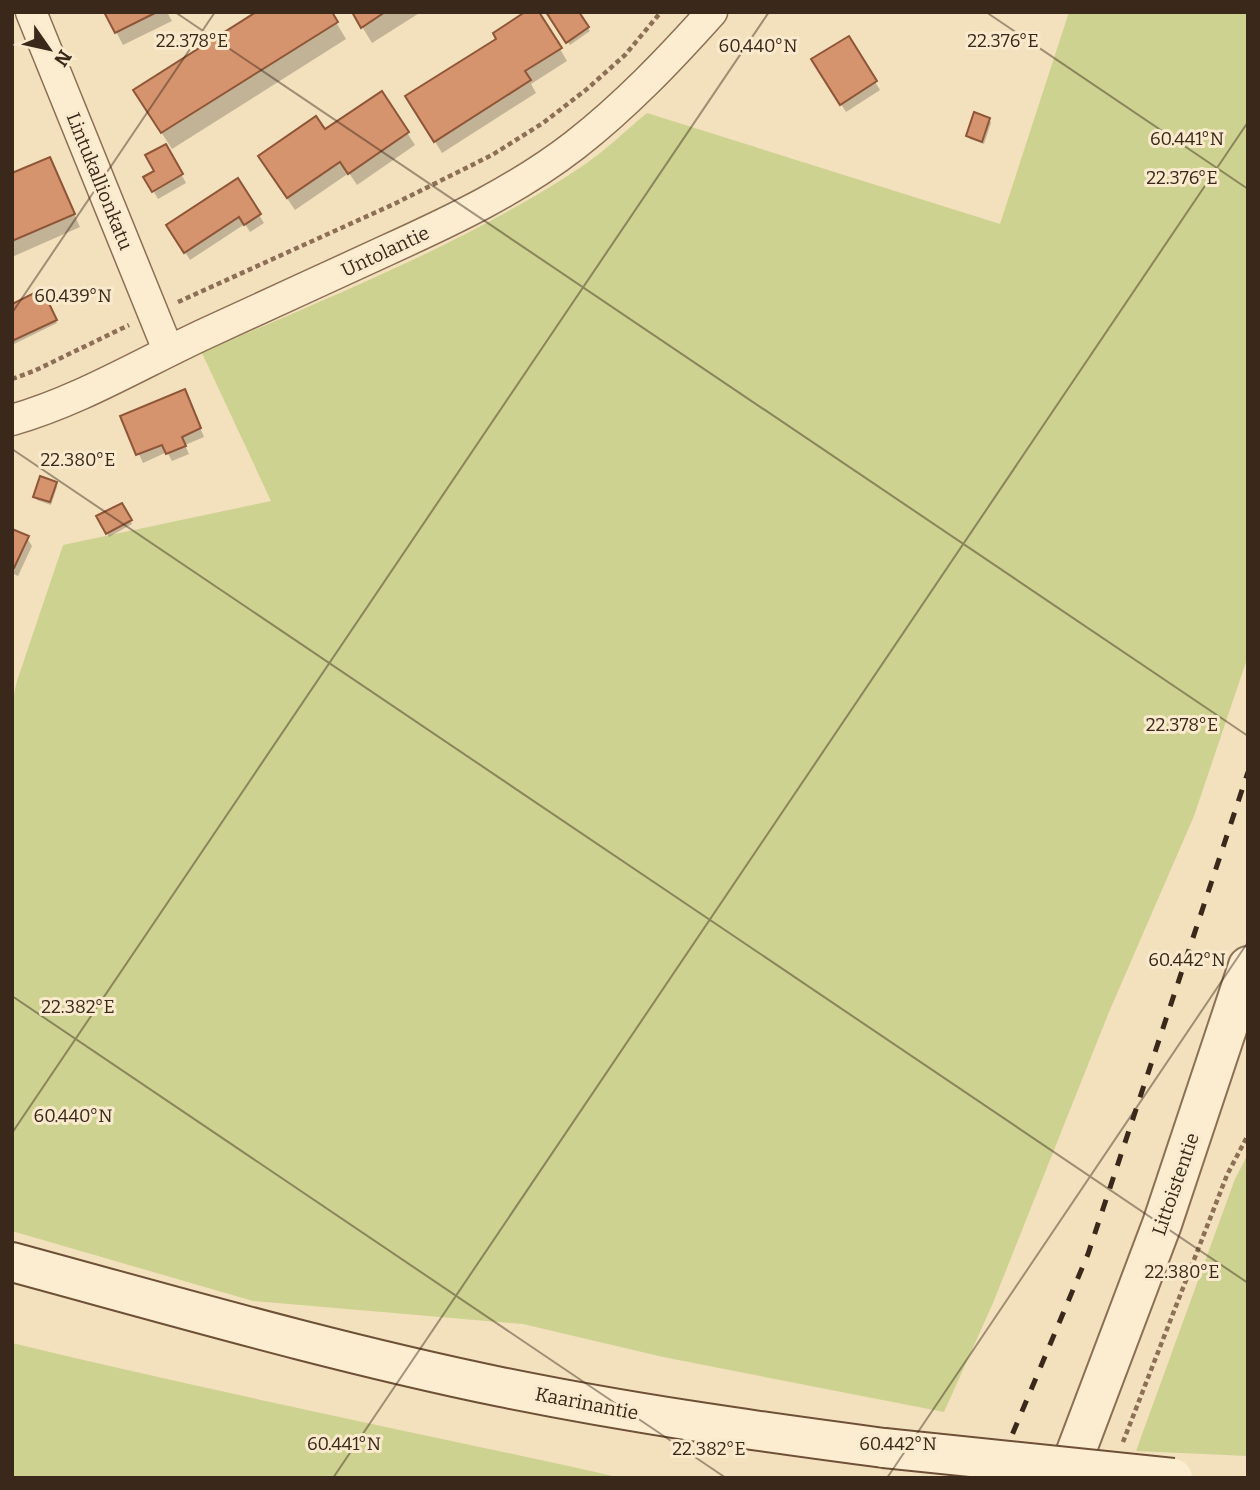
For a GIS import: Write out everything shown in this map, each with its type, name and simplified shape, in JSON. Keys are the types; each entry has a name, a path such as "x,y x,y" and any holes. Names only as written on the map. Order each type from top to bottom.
{"main road":[{"name":"Littoistentie","path":"1066,1478 1241,1008 1248,966"},
{"name":"Kaarinantie","path":"12,1262 383,1361 686,1422 884,1448 1173,1478"}],"street":[{"name":"Lintukallionkatu","path":"31,12 168,350"},
{"name":"Untolantie","path":"12,420 68,400 168,350 447,222 509,189 573,147 624,104 712,12"}],"path":[{"path":"12,379 394,204 492,155 543,123 587,89 625,55 661,12"},
{"path":"1118,1452 1227,1175 1248,1135"}],"green space":[{"path":"1069,12 1248,12 1248,656 1194,816 1109,1012 993,1303 944,1412 663,1357 523,1324 253,1301 12,1231 12,703 63,545 271,501 202,353 396,268 490,221 581,167 647,113 1000,224"},
{"path":"1248,1154 1248,1456 1136,1451 1235,1179"},
{"path":"12,1343 240,1395 622,1478 12,1478"}],"building":[{"path":"104,12 157,12 115,33"},
{"path":"256,12 332,12 338,22 161,133 133,90"},
{"path":"352,12 385,12 361,28"},
{"path":"525,12 539,12 562,48 525,71 531,80 434,142 405,96 496,39 493,33"},
{"path":"546,12 579,12 589,27 566,43"},
{"path":"849,36 877,81 840,105 811,59"},
{"path":"382,91 409,132 348,174 340,162 287,198 258,156 316,116 325,129"},
{"path":"974,112 990,118 982,142 966,136"},
{"path":"166,144 183,174 152,192 143,177 154,171 145,155"},
{"path":"50,157 75,214 12,241 12,173"},
{"path":"238,178 261,214 244,225 239,217 184,253 166,225"},
{"path":"42,289 57,320 12,341 12,304"},
{"path":"185,389 201,428 182,437 186,446 166,454 162,445 136,455 120,416"},
{"path":"40,476 57,482 50,502 33,497"},
{"path":"122,503 132,520 106,534 96,516"},
{"path":"12,529 29,536 14,568 12,568"}],"railway":[{"path":"994,1478 1088,1254 1248,772"}]}
